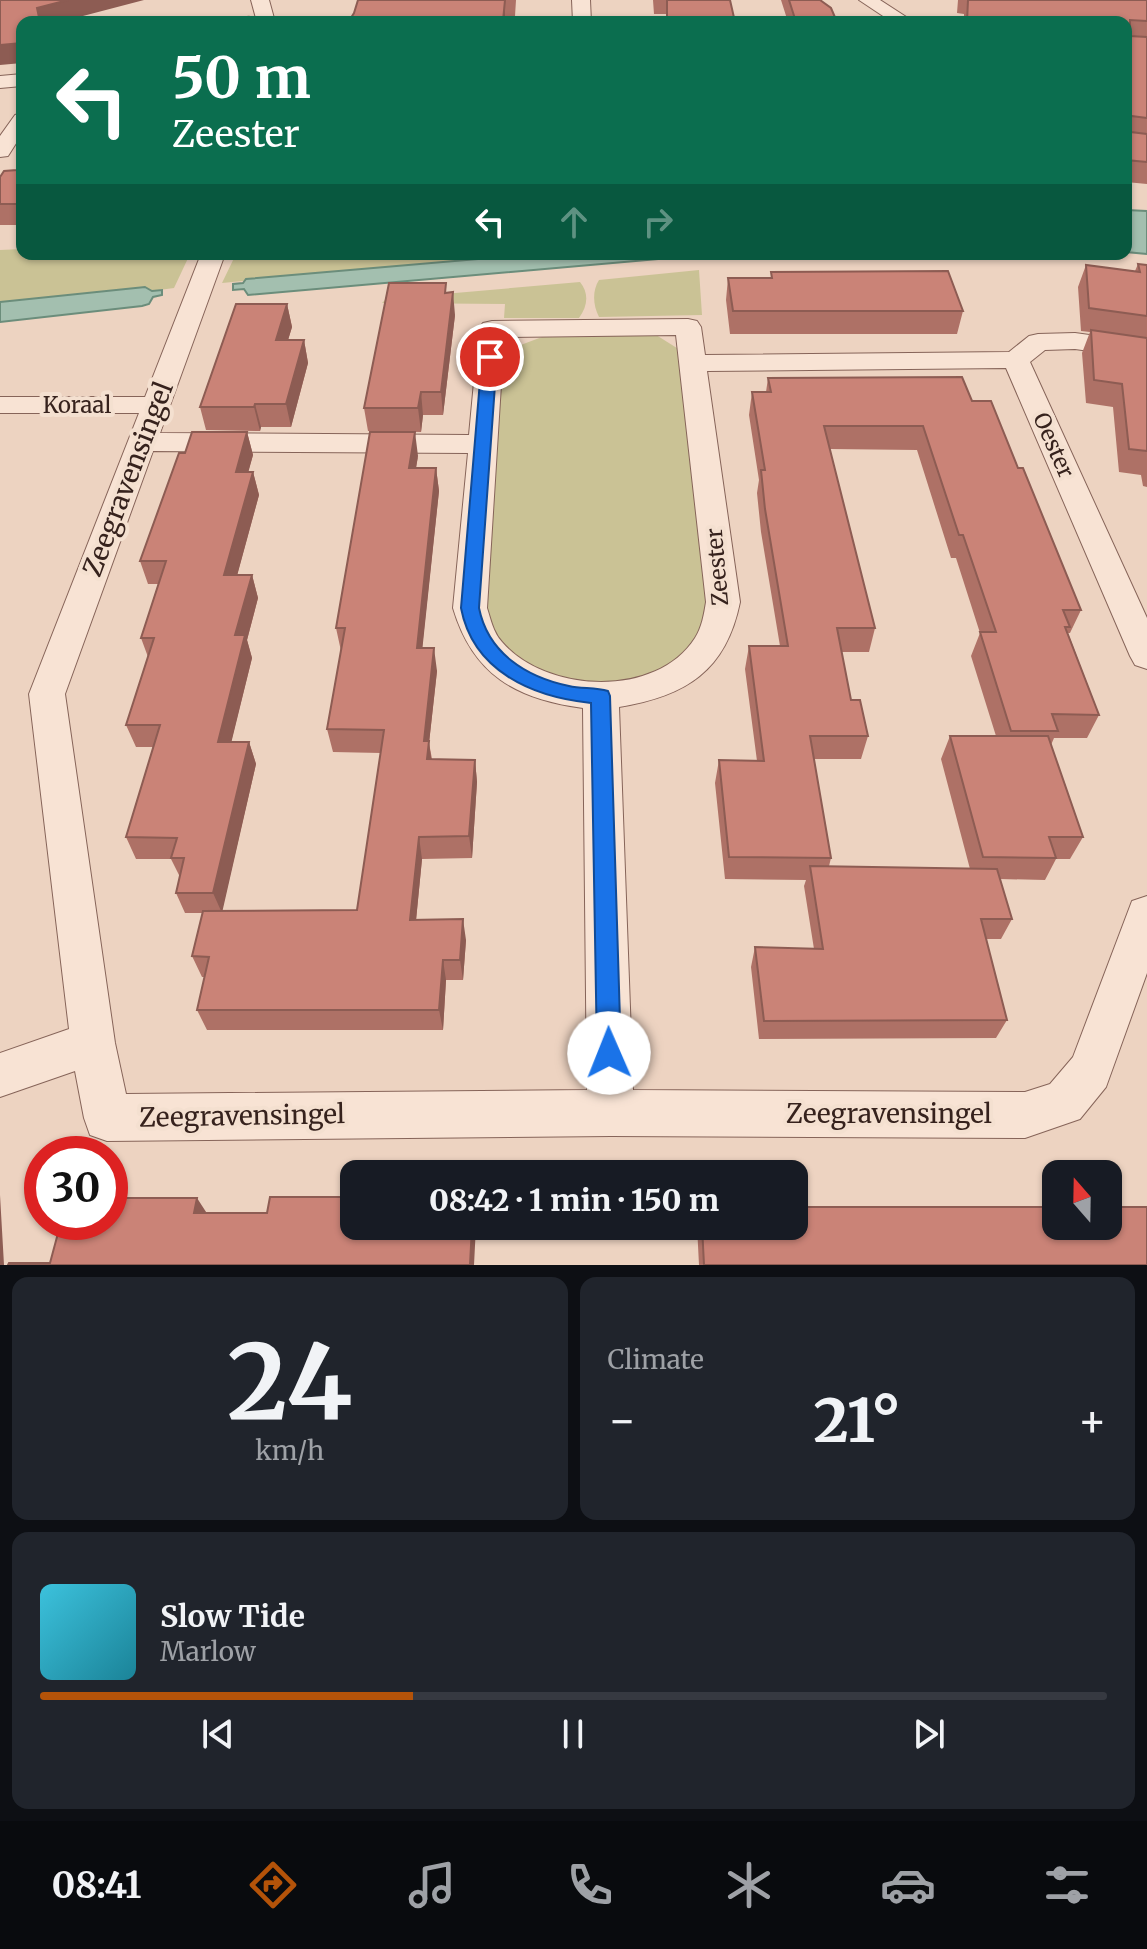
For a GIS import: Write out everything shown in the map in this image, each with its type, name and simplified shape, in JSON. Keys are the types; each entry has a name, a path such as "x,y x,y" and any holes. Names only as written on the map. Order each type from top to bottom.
{"street":[{"path":"868,0 895,16"},
{"path":"0,151 16,128"},
{"name":"Zeegravensingel","path":"211,260 47,694 93,1043 107,1118 611,1113 1025,1115 1064,1103 1090,1071 1147,914"},
{"name":"Zeester","path":"688,327 723,602 721,622 713,642 698,659 679,675 654,686 601,696 568,693 518,676 498,661 483,645 474,627 470,608 482,444 492,329 688,327"},
{"path":"694,363 1016,360 1038,342 1075,341 1147,351"},
{"name":"Oester","path":"1016,360 1147,656"},
{"name":"Koraal","path":"0,405 148,424"},
{"path":"148,424 482,444"},
{"path":"601,696 611,1113"},
{"path":"0,1075 93,1043"}],"shaded area":[{"path":"1132,210 1147,211 1147,254 1132,253"},
{"path":"16,249 16,260 187,260 174,288 152,291 145,287 0,302 0,250"},
{"path":"233,260 472,260 222,283"},
{"path":"467,260 647,260 248,295 244,289 233,290 233,284 243,283 246,279"},
{"path":"699,270 702,315 599,317 595,308 595,289 599,280"},
{"path":"580,282 586,300 579,318 504,318 505,304 382,303 386,299"},
{"path":"145,287 152,291 162,290 162,295 153,297 149,304 142,306 0,322 0,302"},
{"path":"653,333 680,350 708,609 697,638 682,655 664,668 643,677 599,684 554,677 506,651 485,615 502,352 550,334"}],"building":[{"path":"0,0 68,0 37,8 39,16 16,16 16,44 0,45"},
{"path":"358,0 505,0 503,16 352,16"},
{"path":"667,0 730,0 734,16 667,16"},
{"path":"789,0 820,0 831,8 834,16 794,16"},
{"path":"968,0 1147,0 1147,21 1132,20 1132,16 967,16"},
{"path":"1132,36 1147,37 1147,118 1132,116"},
{"path":"1132,132 1147,134 1147,162 1132,161"},
{"path":"16,170 16,204 0,204 0,177 4,171"},
{"path":"1138,264 1147,265 1147,316 1089,308 1086,265 1140,272"},
{"path":"948,271 963,311 733,311 728,278 772,278 771,272"},
{"path":"389,283 446,283 445,293 453,292 441,392 421,392 418,408 364,408"},
{"path":"236,304 287,304 276,340 304,340 286,404 200,407"},
{"path":"1091,330 1147,338 1147,451 1129,449 1122,384 1094,380"},
{"path":"962,377 972,401 991,401 1018,468 1023,468 1081,610 1063,610 1070,627 1065,627 1099,715 1052,714 1058,731 1011,731 980,632 996,632 963,535 959,535 923,426 824,426 875,628 837,628 851,700 860,700 868,736 810,736 831,858 729,857 719,760 764,761 749,646 788,646 765,509 761,470 765,470 752,392 771,392 768,378"},
{"path":"192,432 247,432 236,472 253,472 224,575 252,575 235,635 245,635 218,742 249,742 213,893 176,893 184,858 171,858 177,838 126,837 160,725 126,725 154,638 141,638 166,561 140,561 179,453 185,453"},
{"path":"370,432 415,432 409,468 436,468 417,648 434,648 424,741 429,741 427,759 475,760 469,836 419,837 410,920 463,919 460,960 443,960 439,1010 197,1010 209,957 192,956 203,911 357,910 384,730 327,729 345,628 336,628"},
{"path":"950,736 1048,736 1083,837 1049,837 1056,858 983,857"},
{"path":"810,866 997,869 1012,919 981,919 1007,1020 764,1021 755,947 823,949"},
{"path":"270,1197 340,1197 340,1240 471,1240 470,1265 8,1265 50,1263 56,1240 128,1240 128,1198 197,1198 194,1213 267,1213"},
{"path":"808,1207 1042,1207 1042,1240 1122,1240 1122,1207 1147,1207 1147,1265 704,1265 703,1240 808,1240"}],"route":[{"path":"490,357 470,608 474,627 483,645 518,676 568,693 601,696 609,1053"}]}
